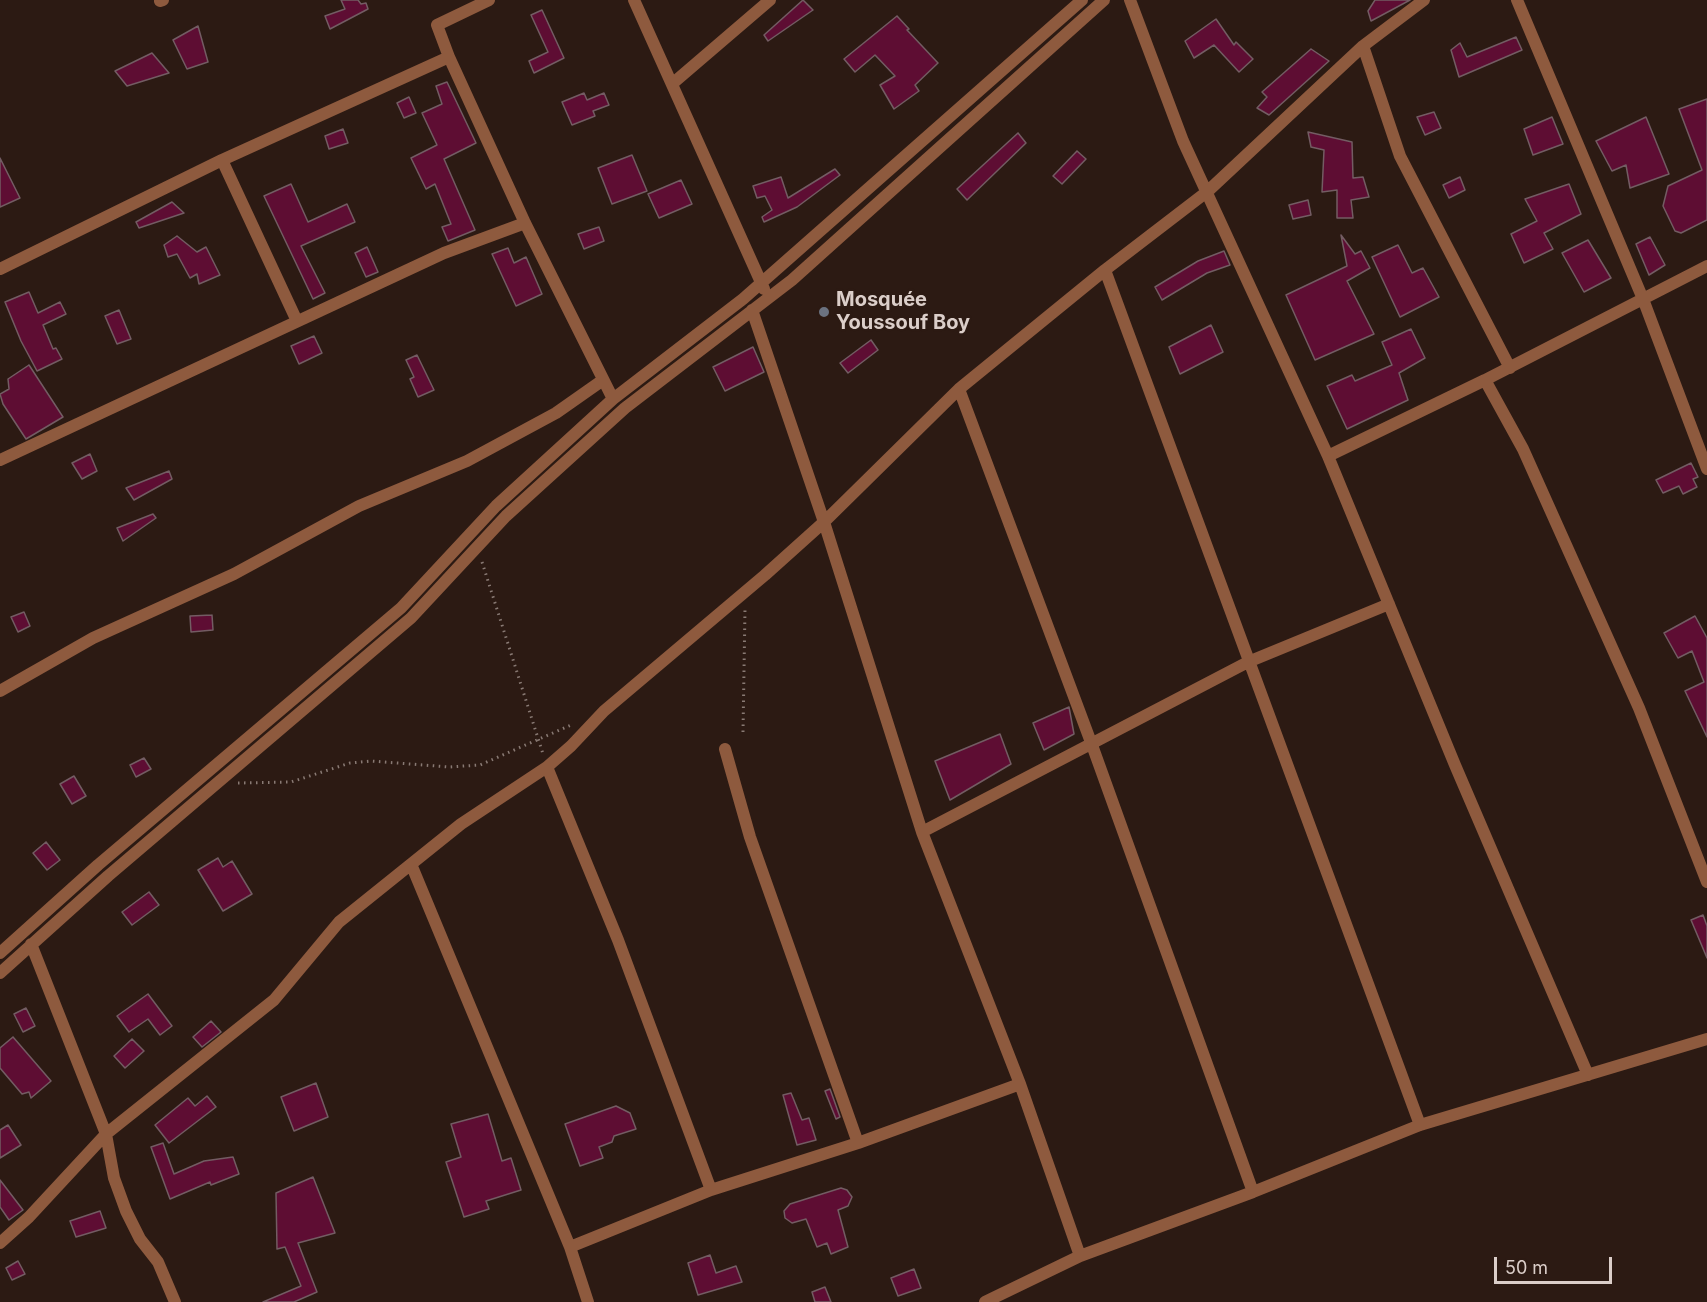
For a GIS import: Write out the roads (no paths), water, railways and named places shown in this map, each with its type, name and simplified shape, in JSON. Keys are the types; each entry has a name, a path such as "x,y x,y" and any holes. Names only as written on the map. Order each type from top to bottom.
{"street":[{"path":"489,0 437,25 449,57 525,223 613,399"},
{"path":"634,0 768,298"},
{"path":"672,84 770,0"},
{"path":"0,953 98,866 401,608 496,506 613,399 761,283 1082,0"},
{"path":"0,973 219,781 411,618 506,516 625,408 792,280 1104,0"},
{"path":"1131,0 1183,141 1208,191 1328,456 1588,1075"},
{"path":"0,1243 28,1217 106,1134 274,1000 339,922 461,824 547,767 571,747 604,711 746,592 824,522 959,389 1105,270 1208,191 1363,46 1424,0"},
{"path":"1517,0 1643,299 1707,469"},
{"path":"1363,46 1378,84 1400,156 1510,368"},
{"path":"0,269 222,160 449,57"},
{"path":"222,160 296,320"},
{"path":"0,460 444,252 525,223"},
{"path":"1328,456 1510,368 1707,266"},
{"path":"1105,270 1420,1125"},
{"path":"752,310 824,522 922,832 1020,1084 1080,1256"},
{"path":"0,691 93,638 234,574 358,506 467,461 556,413 603,380"},
{"path":"1485,380 1523,449 1639,708 1707,882"},
{"path":"959,389 1092,745 1253,1192"},
{"path":"922,832 1248,662 1389,604"},
{"path":"725,749 750,837 858,1143"},
{"path":"547,767 626,961 711,1190"},
{"path":"411,864 570,1247 588,1302"},
{"path":"31,945 106,1134 114,1178 126,1211 140,1239 158,1262 175,1302"},
{"path":"985,1302 1080,1256 1253,1192 1420,1125 1707,1039"},
{"path":"570,1247 711,1190 858,1143 1020,1084"}],"place":[{"name":"Mosquée Youssouf Boy","path":"824,312"}]}
